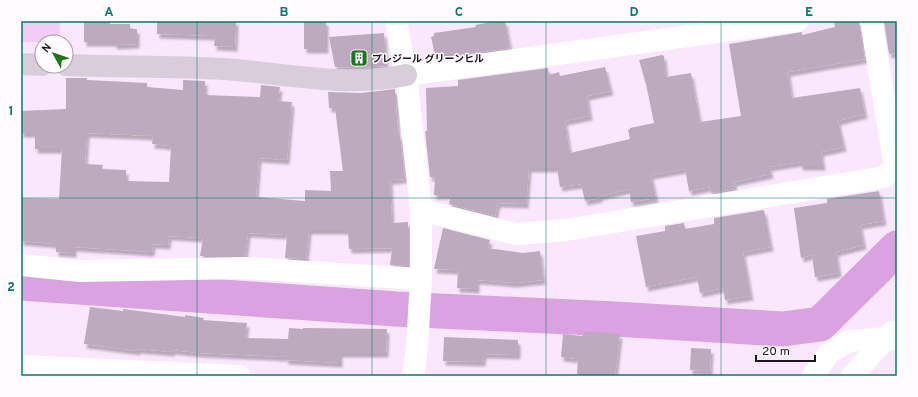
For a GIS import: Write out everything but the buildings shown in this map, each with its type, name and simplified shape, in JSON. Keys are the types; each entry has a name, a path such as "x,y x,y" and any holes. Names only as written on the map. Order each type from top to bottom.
{"street":[{"path":"396,21 406,75 421,210 420,290 417,346 413,376"},
{"path":"74,66 224,69 338,79 386,79 797,21"},
{"path":"421,210 516,234 566,230 884,176 895,167 871,21"},
{"path":"21,64 34,65"},
{"path":"21,265 80,271 245,268 420,290"},
{"path":"813,376 829,354 849,341 894,335"},
{"path":"852,376 894,335"},
{"path":"21,366 239,376"}],"shaded area":[{"path":"21,21 60,21 59,34 34,34 34,42 21,42"}],"waterway":[{"path":"21,283 396,309 615,319 783,329 820,324 897,248"}],"place":[{"name":"プレジール グリーンヒル","path":"359,58"}]}
